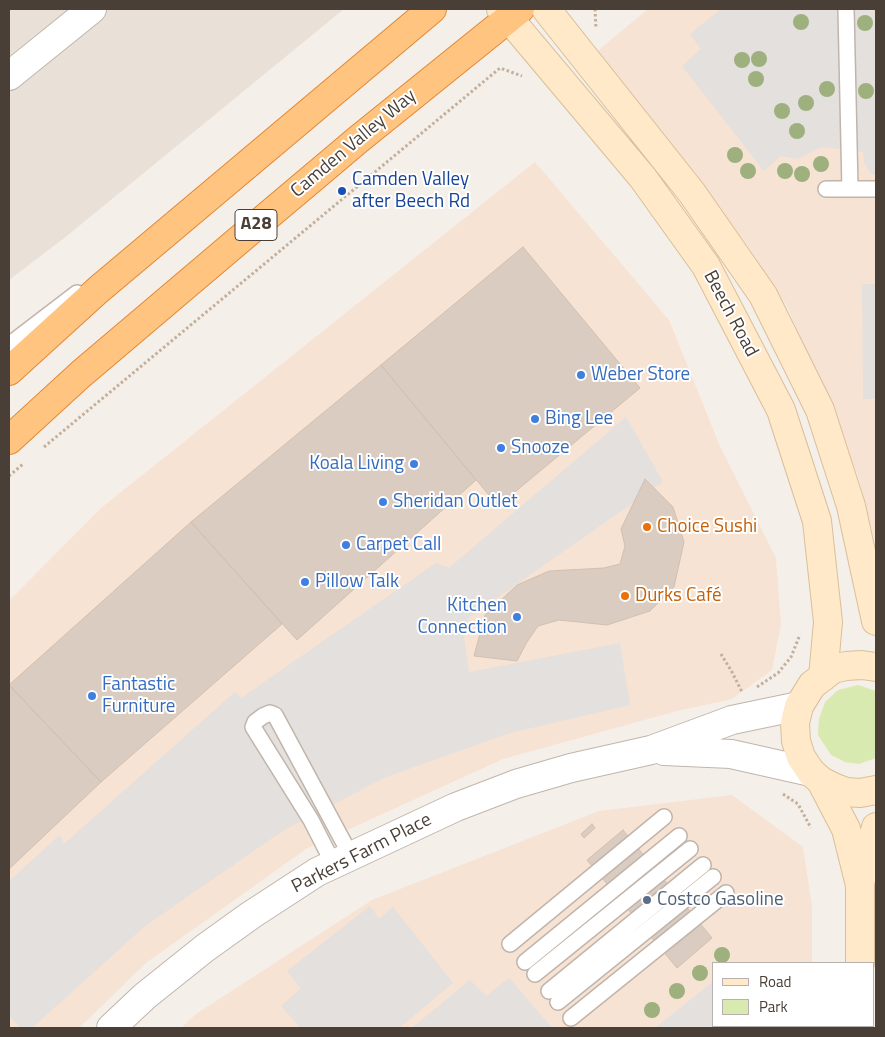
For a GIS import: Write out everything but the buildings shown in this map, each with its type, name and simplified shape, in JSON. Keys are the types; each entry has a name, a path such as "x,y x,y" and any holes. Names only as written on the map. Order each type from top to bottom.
{"highway":[{"name":"A28","path":"9,371 98,290 432,9"},
{"name":"Camden Valley Way","path":"9,440 81,374 510,12"}],"main road":[{"name":"Beech Road","path":"546,9 692,193 763,295 820,410 851,506 876,621"},
{"name":"Beech Road","path":"510,12 643,178 706,266 780,410 817,521 828,622 823,677"},
{"path":"860,962 860,885 846,829 816,776 801,757 796,741 795,723 799,706 812,685 833,669 862,665 876,667"},
{"path":"816,776 833,787 846,792 860,793 876,790"},
{"path":"860,885 876,827"}],"street":[{"path":"9,76 92,9"},
{"name":"Parkers Farm Place","path":"111,1028 145,996 213,942 316,872 456,807 516,784 571,768 651,750 732,720 799,706"},
{"name":"Parkers Farm Place","path":"651,750 731,754 816,776"}],"lane":[{"path":"846,9 850,189"},
{"path":"9,345 262,151"},
{"path":"826,189 876,189"},
{"path":"270,713 275,715 343,860 311,820 253,727 255,722 263,716 270,713"},
{"path":"510,944 664,817"},
{"path":"525,962 679,836"},
{"path":"535,974 690,849"},
{"path":"553,996 708,871"},
{"path":"571,1018 726,893"}],"path":[{"path":"40,450 500,68 527,78"},
{"path":"9,476 25,462"},
{"path":"721,654 742,694 764,683 778,673 791,656 799,637 800,629"},
{"path":"778,791 798,804 811,828"}],"shaded area":[{"path":"9,9 344,9 68,235 9,280"},
{"path":"648,9 876,9 876,546 858,476 788,308 747,245 593,55"},
{"path":"721,9 876,9 876,175 872,175 864,162 863,152 822,147 798,159 781,156 764,171 682,66 701,49 690,34"},
{"path":"535,162 669,320 719,444 776,558 781,624 772,670 732,699 677,711 503,759 306,849 146,963 79,1028 9,1028 9,601 101,508"},
{"path":"862,284 876,284 876,399 863,399"},
{"path":"626,417 663,482 468,618 464,638 469,672 620,643 630,705 510,733 386,777 284,830 145,926 32,1028 21,1028 9,1015 9,881 60,835 64,844 235,692 241,698 436,563 449,568"},
{"path":"732,795 803,847 812,906 812,962 712,962 712,1027 811,1028 181,1028 196,1014 372,900 599,811"},
{"path":"370,906 379,919 393,907 453,983 399,1028 301,1028 281,1006 301,988 287,971"},
{"path":"509,978 552,1028 412,1028 470,980 486,996"},
{"path":"712,983 712,1027 799,1027 799,1028 655,1028"}],"green space":[{"path":"858,685 876,691 876,758 859,764 845,762 831,755 818,735 819,719 825,702 838,690"}],"place":[{"name":"Camden Valley after Beech Rd","path":"342,191"},
{"name":"Weber Store","path":"581,375"},
{"name":"Bing Lee","path":"535,419"},
{"name":"Snooze","path":"501,448"},
{"name":"Koala Living","path":"414,464"},
{"name":"Sheridan Outlet","path":"383,502"},
{"name":"Choice Sushi","path":"647,527"},
{"name":"Carpet Call","path":"346,545"},
{"name":"Pillow Talk","path":"305,582"},
{"name":"Durks Café","path":"625,596"},
{"name":"Kitchen Connection","path":"517,617"},
{"name":"Fantastic Furniture","path":"92,696"},
{"name":"Costco Gasoline","path":"647,900"}]}
